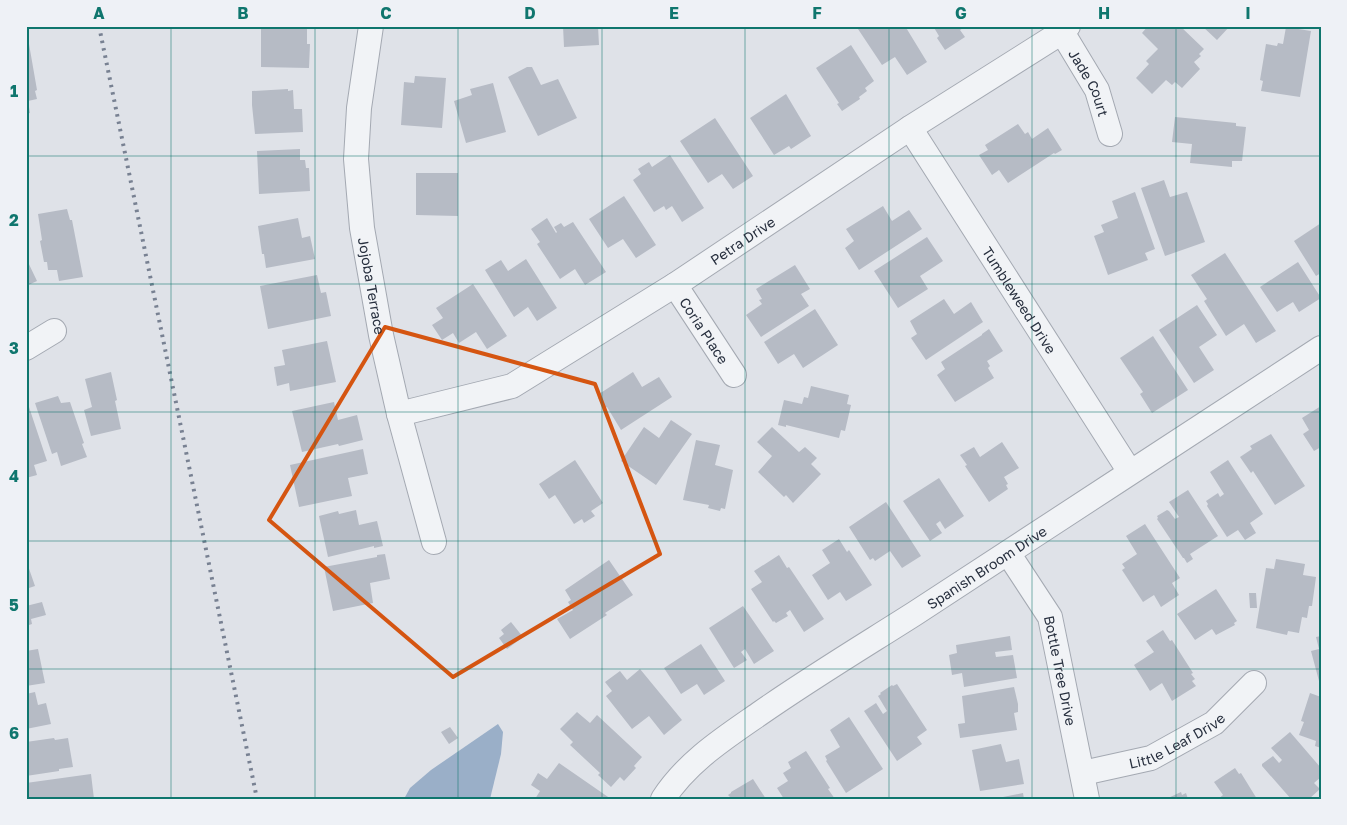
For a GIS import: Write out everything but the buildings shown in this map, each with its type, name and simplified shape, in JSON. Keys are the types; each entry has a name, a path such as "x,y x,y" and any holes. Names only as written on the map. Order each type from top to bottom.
{"street":[{"name":"Jojoba Terrace","path":"371,26 359,108 356,158 362,228 381,335 398,414 434,542"},
{"name":"Petra Drive","path":"398,414 512,386 675,285 910,128 1065,29"},
{"name":"Jade Court","path":"1065,29 1097,90 1110,134"},
{"name":"Tumbleweed Drive","path":"910,128 1130,472"},
{"name":"Coria Place","path":"675,285 734,375"},
{"path":"26,348 54,331"},
{"name":"Spanish Broom Drive","path":"663,799 671,787 707,750 777,701 1008,553 1321,348"},
{"name":"Bottle Tree Drive","path":"1008,553 1050,617 1087,799"},
{"name":"Little Leaf Drive","path":"1083,773 1151,758 1214,724 1254,683"}],"highlighted area":[{"path":"385,327 595,384 660,554 453,677 269,520"}],"water":[{"path":"498,724 503,732 501,754 490,799 404,799 410,788 431,770"}],"railway":[{"path":"99,26 257,799"}]}
